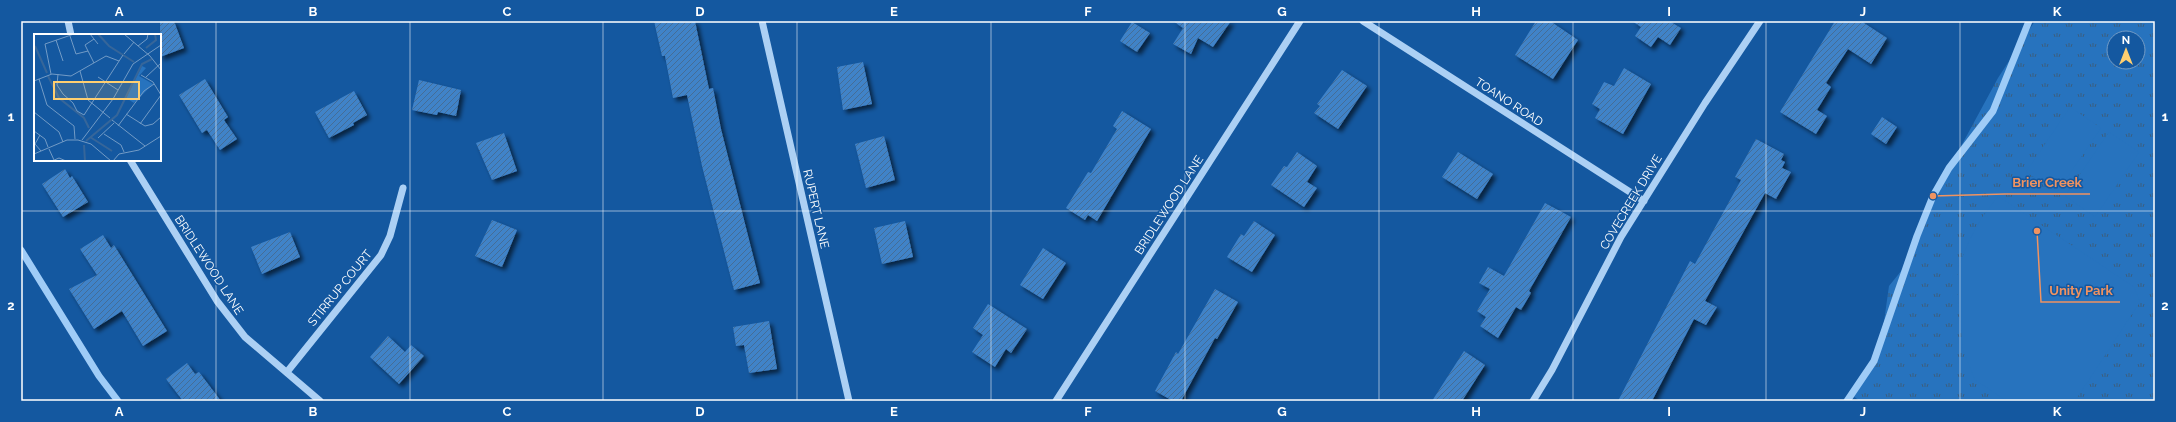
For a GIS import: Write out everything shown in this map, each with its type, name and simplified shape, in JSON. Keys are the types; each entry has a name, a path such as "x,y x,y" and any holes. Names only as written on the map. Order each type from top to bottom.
{"street":[{"path":"68,21 71,34"},
{"name":"RUPERT LANE","path":"762,21 849,401"},
{"name":"BRIDLEWOOD LANE","path":"1056,401 1300,21"},
{"name":"TOANO ROAD","path":"1363,21 1644,202"},
{"name":"COVECREEK DRIVE","path":"1533,401 1552,370 1621,238 1705,103 1760,21"},
{"name":"BRIDLEWOOD LANE","path":"131,161 217,301 232,322 245,337 320,401"},
{"name":"STIRRUP COURT","path":"287,372 381,255 390,236 403,188"}],"green space":[{"path":"2035,21 2155,21 2155,401 1860,401 1853,396 1873,367 1881,343 1889,286 1906,265 1933,198 1998,78"},
{"path":"2070,107 2101,128 2057,192 2026,172"},
{"path":"2109,132 2139,152 2095,217 2065,196"},
{"path":"1998,196 2134,287 2140,302 2075,401 2007,401 1975,380 1963,350 1958,301 1958,268 1969,241 1981,219"}],"building":[{"path":"160,21 174,21 184,48 161,57"},
{"path":"654,21 695,21 709,89 713,88 721,129 760,283 734,290 702,166 687,95 673,98 665,56 662,56"},
{"path":"1173,21 1231,21 1213,47 1198,38 1191,54 1173,44 1183,28"},
{"path":"1536,21 1550,21 1578,40 1553,79 1515,55"},
{"path":"1632,21 1669,21 1681,28 1670,45 1658,37 1651,47 1635,36 1641,27"},
{"path":"1835,21 1861,21 1887,38 1871,64 1848,49 1826,83 1831,87 1817,110 1827,116 1816,134 1780,112"},
{"path":"1132,22 1150,33 1137,52 1120,41"},
{"path":"863,62 872,104 843,110 837,67"},
{"path":"1624,68 1651,84 1623,134 1595,118 1600,109 1592,104 1604,82 1614,86"},
{"path":"1342,70 1367,86 1338,129 1314,113 1320,106 1317,104"},
{"path":"205,79 228,117 224,120 237,139 220,150 207,130 202,133 179,95"},
{"path":"419,80 461,90 456,116 438,112 437,115 412,110"},
{"path":"354,91 367,115 353,123 354,125 329,138 315,112"},
{"path":"1122,111 1151,129 1097,221 1088,215 1085,220 1066,208 1088,172 1091,173 1117,129 1113,126"},
{"path":"1882,117 1897,127 1886,144 1871,134"},
{"path":"504,133 517,171 492,180 476,143"},
{"path":"884,136 895,180 866,188 855,144"},
{"path":"1756,139 1784,154 1781,160 1785,162 1782,168 1791,172 1776,199 1765,193 1705,301 1717,307 1706,325 1694,319 1652,401 1618,401 1690,261 1695,264 1741,180 1735,177"},
{"path":"1297,152 1317,166 1307,182 1317,188 1304,207 1271,185 1284,166 1287,167"},
{"path":"1458,152 1493,174 1477,199 1442,177"},
{"path":"65,169 70,178 72,176 88,202 63,217 42,184"},
{"path":"1545,203 1571,217 1529,291 1531,293 1521,310 1516,307 1498,338 1480,326 1486,317 1477,311 1490,289 1479,283 1488,267 1504,276"},
{"path":"492,220 517,230 502,267 475,256"},
{"path":"905,221 913,257 882,264 874,228"},
{"path":"1254,221 1275,235 1252,272 1227,257 1241,234 1244,236"},
{"path":"290,232 300,257 262,274 251,247"},
{"path":"103,235 111,248 114,245 167,331 143,346 122,311 94,329 69,289 97,275 80,249"},
{"path":"1043,248 1066,263 1043,299 1020,285"},
{"path":"1215,289 1238,302 1217,339 1215,338 1181,401 1173,401 1155,391 1176,352 1178,354"},
{"path":"988,304 1027,329 1011,353 1006,349 995,367 972,352 983,335 973,328"},
{"path":"769,321 777,369 749,373 744,345 736,346 733,327"},
{"path":"388,336 405,352 411,345 424,356 399,384 370,357"},
{"path":"1464,351 1485,365 1462,401 1432,401"},
{"path":"187,363 195,374 199,372 221,401 183,401 166,379"}],"waterway":[{"path":"1847,401 1874,361 1917,236 1933,196 1949,168 1993,111 2029,21"},
{"path":"21,250 99,376 118,401"}],"place":[{"name":"Brier Creek","path":"1933,196"},
{"name":"Unity Park","path":"2037,231"}]}
